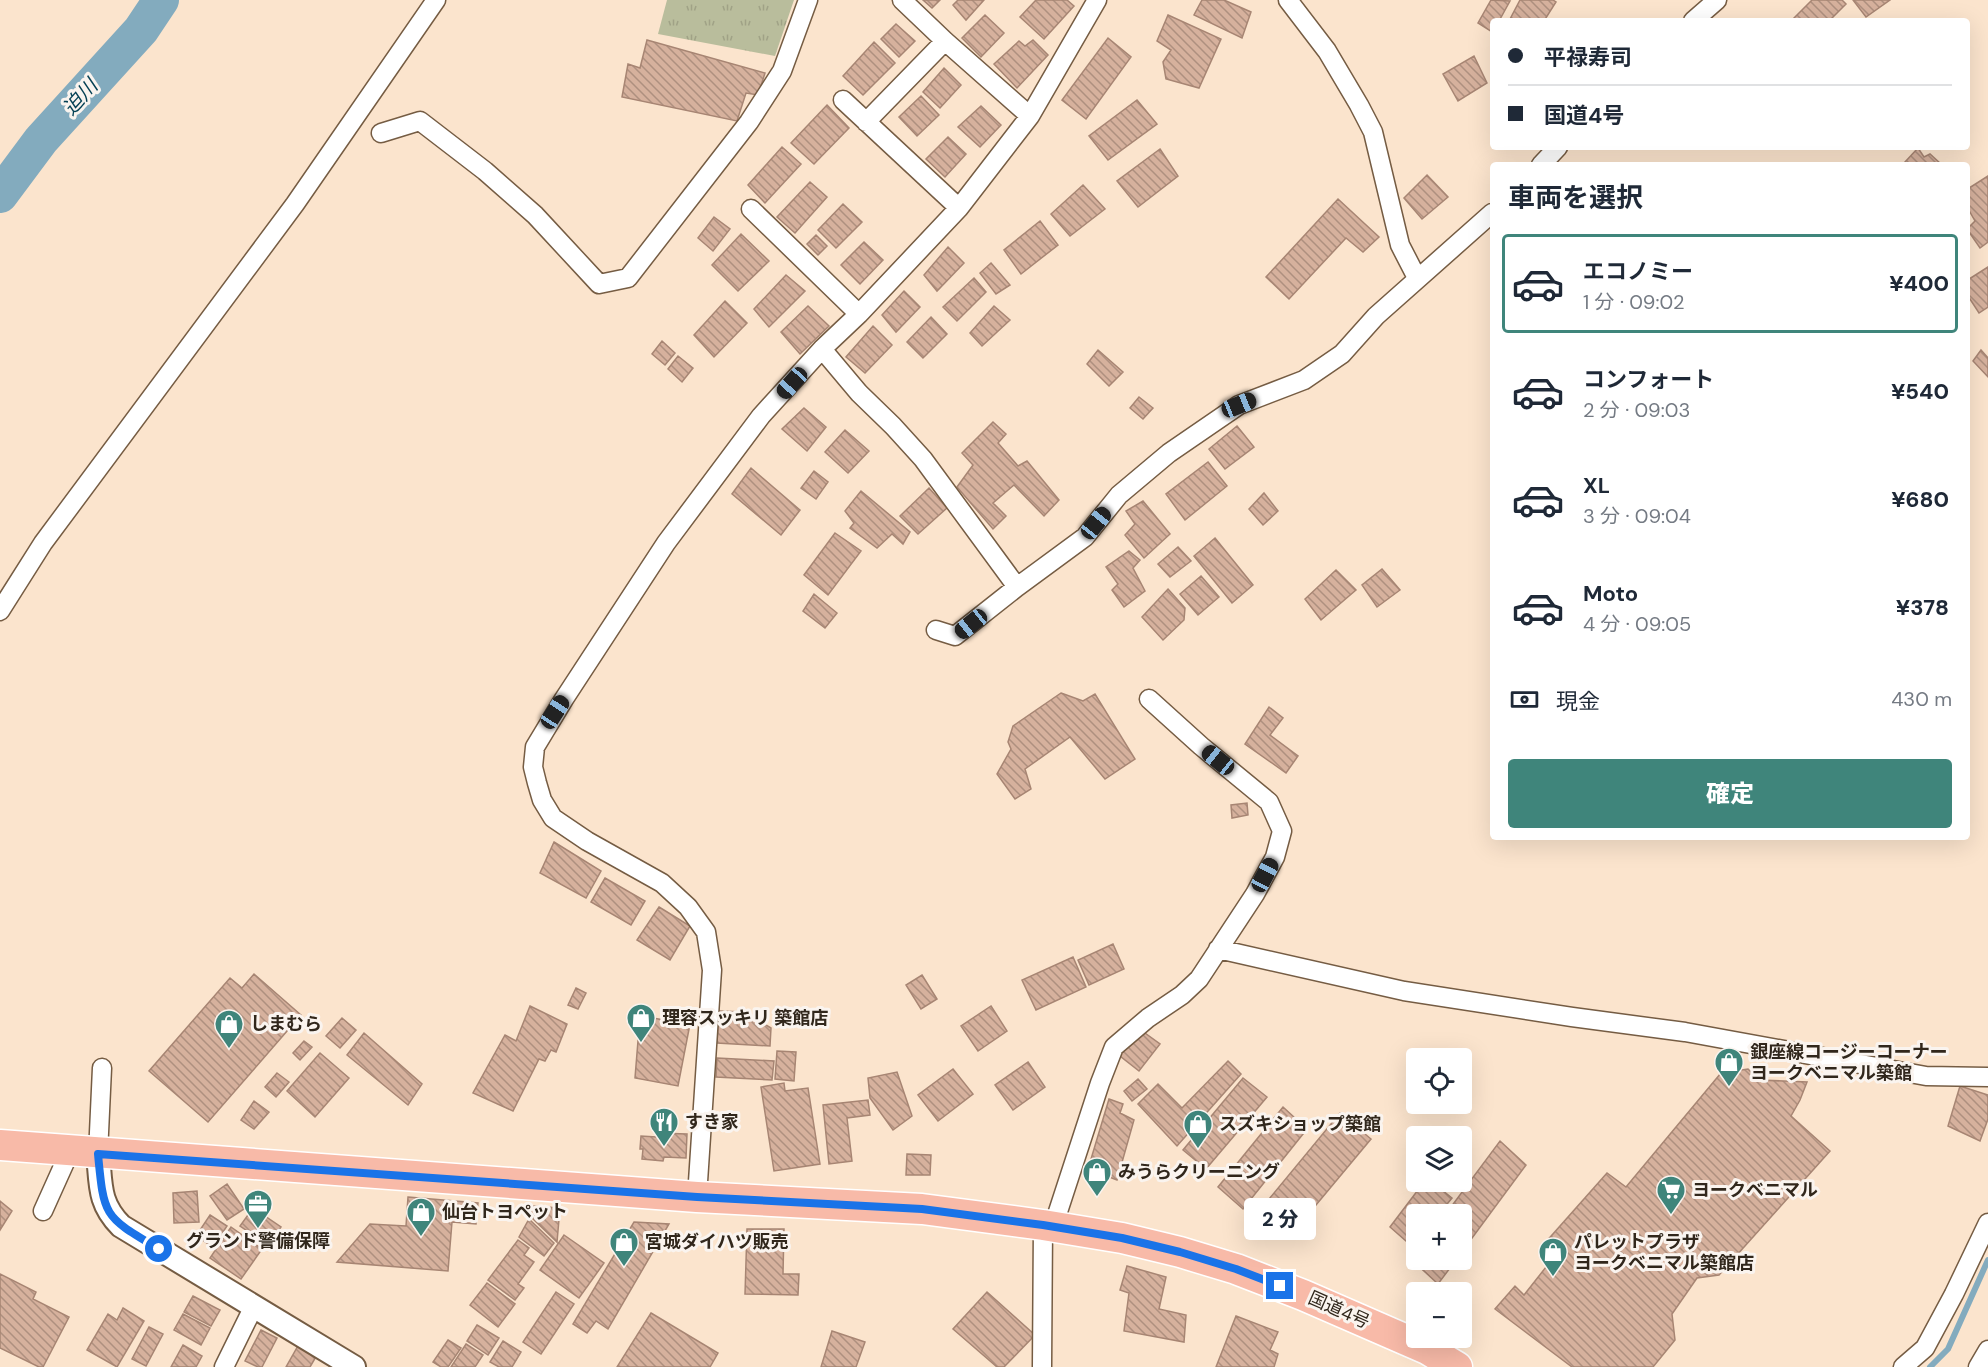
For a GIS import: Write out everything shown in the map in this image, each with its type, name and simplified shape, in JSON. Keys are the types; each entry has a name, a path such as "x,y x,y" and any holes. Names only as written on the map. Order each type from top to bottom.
{"highway":[{"name":"国道4号","path":"0,1145 697,1197 922,1209 1048,1226 1122,1238 1236,1269 1427,1350 1457,1367"}],"street":[{"path":"0,611 43,543 295,204 436,0"},
{"path":"381,133 420,121 485,171 535,215 599,285 628,278 754,114 782,71 808,0"},
{"path":"902,0 1030,116"},
{"path":"697,1197 712,970 706,932 688,907 662,883 587,840 554,818 542,800 537,783 533,767 535,747 666,543 761,416 822,349 859,314 959,208 1005,151 1030,116 1096,0"},
{"path":"1288,0 1327,51 1373,132 1400,245 1417,278"},
{"path":"1696,18 1717,0"},
{"path":"866,122 945,41"},
{"path":"843,100 959,208"},
{"path":"1544,162 1555,150"},
{"path":"751,209 859,314"},
{"path":"936,630 955,636 1085,537 1119,495 1177,447 1239,405 1304,380 1342,354 1376,316 1490,215"},
{"path":"822,349 859,393 923,459 1017,587"},
{"path":"1042,1367 1048,1226 1114,1047 1148,1018 1182,995 1199,979 1255,894 1275,857 1282,831 1269,802 1149,699"},
{"path":"1218,949 1404,991 1685,1032 1926,1076 1988,1077"},
{"path":"43,1211 84,1152 102,1068"},
{"path":"84,1152 105,1208 121,1226 354,1367"},
{"path":"1903,1367 1925,1348 1988,1223"},
{"path":"224,1367 254,1306"},
{"path":"1978,1367 1988,1350"}],"green space":[{"path":"667,0 794,0 775,56 658,34"}],"building":[{"path":"923,0 940,0 932,8"},
{"path":"958,0 984,0 966,20 953,5"},
{"path":"1036,0 1067,0 1074,6 1044,39 1020,17"},
{"path":"1202,0 1224,0 1251,12 1242,38 1194,15"},
{"path":"1491,0 1510,1 1501,18 1490,18 1490,31 1478,23"},
{"path":"1520,0 1553,0 1556,2 1546,18 1511,18"},
{"path":"1812,0 1842,0 1846,4 1832,18 1794,18"},
{"path":"1853,0 1890,0 1866,17"},
{"path":"985,15 1004,33 981,57 962,38"},
{"path":"1168,15 1221,39 1199,88 1166,79 1163,62 1171,50 1157,41"},
{"path":"896,24 915,41 899,57 881,39"},
{"path":"1108,38 1131,57 1086,119 1062,100"},
{"path":"647,40 765,73 758,95 746,93 737,121 622,97 628,64 640,68"},
{"path":"1033,40 1048,55 1017,88 994,64 1019,41 1025,46"},
{"path":"874,42 895,63 863,95 843,76"},
{"path":"1474,56 1487,83 1458,101 1443,74"},
{"path":"944,68 961,85 940,108 923,92"},
{"path":"921,96 939,115 917,136 899,117"},
{"path":"1137,100 1157,124 1108,160 1089,136"},
{"path":"827,105 849,128 814,164 791,143"},
{"path":"981,106 1001,125 980,147 958,127"},
{"path":"948,137 966,154 945,177 926,159"},
{"path":"782,147 801,164 765,203 748,185"},
{"path":"1160,149 1178,176 1138,207 1117,181"},
{"path":"1916,150 1919,150 1924,157 1930,154 1939,162 1905,162"},
{"path":"1427,175 1448,197 1422,219 1404,198"},
{"path":"1988,176 1988,242 1980,248 1970,233 1970,226 1975,221 1970,212 1970,187"},
{"path":"810,182 827,197 795,233 777,217"},
{"path":"1083,185 1105,209 1070,236 1051,214"},
{"path":"1338,199 1379,237 1363,252 1346,238 1289,299 1266,277"},
{"path":"843,204 862,222 836,248 818,230"},
{"path":"714,217 730,229 713,251 698,238"},
{"path":"1040,221 1058,245 1021,274 1004,250"},
{"path":"741,234 769,261 738,291 712,265"},
{"path":"816,235 827,246 818,255 807,244"},
{"path":"864,242 883,260 860,284 841,265"},
{"path":"948,247 964,263 937,291 924,275"},
{"path":"991,263 1010,285 996,294 980,273"},
{"path":"1988,267 1988,307 1979,313 1970,299 1970,278"},
{"path":"786,275 805,291 769,327 754,309"},
{"path":"974,278 986,292 957,321 943,307"},
{"path":"904,291 920,307 896,332 882,315"},
{"path":"725,301 747,323 714,357 694,335"},
{"path":"808,306 829,326 800,354 781,332"},
{"path":"994,306 1010,320 982,346 970,333"},
{"path":"931,317 947,334 923,358 907,342"},
{"path":"873,326 892,345 865,373 846,357"},
{"path":"662,341 675,353 665,365 652,354"},
{"path":"1098,350 1123,372 1109,386 1087,364"},
{"path":"1981,350 1988,358 1988,377 1973,361"},
{"path":"678,356 693,368 682,382 668,369"},
{"path":"1139,397 1153,408 1143,419 1130,408"},
{"path":"804,408 826,427 807,451 782,429"},
{"path":"993,422 1006,434 998,443 1018,466 1027,461 1059,500 1044,516 1014,485 993,503 1006,516 993,529 957,487 973,465 962,453"},
{"path":"1237,426 1254,447 1225,469 1209,449"},
{"path":"845,430 869,451 848,473 825,452"},
{"path":"1208,462 1227,486 1185,520 1166,494"},
{"path":"751,468 800,510 781,535 732,494"},
{"path":"814,471 828,482 816,499 801,488"},
{"path":"929,488 947,508 918,534 900,516"},
{"path":"861,491 910,532 903,544 892,534 877,548 850,528 854,523 845,511"},
{"path":"1264,493 1278,511 1263,525 1249,509"},
{"path":"1143,501 1170,534 1144,558 1125,535 1135,524 1126,511"},
{"path":"835,533 861,551 828,595 804,575"},
{"path":"1215,538 1253,585 1232,603 1194,556"},
{"path":"1178,547 1191,561 1170,577 1158,564"},
{"path":"1129,551 1140,560 1133,568 1145,591 1124,607 1112,590 1118,584 1106,567"},
{"path":"1382,569 1400,590 1377,607 1362,585"},
{"path":"1336,570 1356,590 1321,620 1305,599"},
{"path":"1201,576 1219,597 1198,615 1180,594"},
{"path":"1168,589 1185,608 1184,620 1163,640 1142,617"},
{"path":"814,594 837,613 825,628 803,611"},
{"path":"1061,693 1083,701 1095,694 1135,759 1105,779 1070,737 1025,769 1031,789 1015,799 997,774 1011,749 1008,742 1013,726"},
{"path":"1269,707 1283,718 1270,735 1298,756 1286,773 1245,744"},
{"path":"1247,803 1248,815 1232,818 1231,805"},
{"path":"554,842 601,871 586,898 540,873"},
{"path":"605,878 645,901 631,925 591,902"},
{"path":"659,907 690,926 670,960 637,940"},
{"path":"1113,944 1124,969 1089,985 1078,960"},
{"path":"1073,957 1086,987 1036,1010 1022,980"},
{"path":"254,974 301,1015 208,1122 149,1071 230,978 242,988"},
{"path":"922,975 937,999 921,1009 906,985"},
{"path":"576,988 586,993 578,1009 568,1005"},
{"path":"530,1006 567,1024 556,1052 551,1050 545,1061 539,1059 513,1111 473,1093 505,1035 516,1041"},
{"path":"991,1006 1007,1031 978,1051 961,1026"},
{"path":"719,1011 744,1012 771,1028 770,1046 717,1043"},
{"path":"640,1016 690,1024 678,1086 635,1078"},
{"path":"342,1018 356,1030 340,1048 326,1036"},
{"path":"1138,1028 1160,1044 1139,1071 1120,1056"},
{"path":"364,1033 422,1084 408,1105 347,1055"},
{"path":"304,1041 312,1047 300,1060 293,1053"},
{"path":"777,1051 796,1052 794,1081 775,1079"},
{"path":"320,1053 349,1078 315,1117 287,1091"},
{"path":"717,1058 774,1061 772,1080 716,1077"},
{"path":"1228,1061 1241,1074 1177,1146 1138,1104 1158,1084 1182,1108"},
{"path":"1028,1062 1045,1087 1013,1110 995,1085"},
{"path":"953,1069 973,1094 938,1121 918,1095"},
{"name":"ヨークベニマル","path":"1748,1069 1759,1080 1807,1082 1791,1116 1830,1151 1719,1275 1697,1278 1672,1314 1675,1340 1653,1367 1572,1367 1495,1309 1515,1286 1524,1295 1561,1248 1545,1243 1607,1173 1626,1187 1721,1073"},
{"path":"897,1072 912,1116 893,1130 870,1098 868,1078"},
{"path":"277,1073 289,1082 276,1097 265,1087"},
{"path":"1243,1078 1267,1097 1206,1169 1183,1150"},
{"path":"1138,1079 1147,1089 1132,1101 1124,1091"},
{"path":"784,1083 785,1091 808,1088 820,1164 774,1171 761,1087"},
{"path":"1960,1086 1988,1095 1988,1119 1980,1141 1948,1126"},
{"path":"1109,1099 1123,1104 1120,1113 1134,1120 1117,1180 1088,1169"},
{"path":"868,1100 870,1115 847,1118 852,1161 829,1164 823,1105"},
{"path":"254,1101 269,1112 254,1129 241,1120"},
{"path":"1283,1107 1307,1129 1243,1209 1218,1187"},
{"path":"1340,1113 1371,1139 1291,1235 1260,1210"},
{"path":"657,1133 687,1134 686,1158 664,1157 663,1161 642,1159 641,1136 657,1137"},
{"path":"1500,1141 1526,1165 1472,1238 1472,1204 1453,1204 1462,1192 1472,1192 1472,1179"},
{"path":"907,1154 931,1155 930,1175 906,1175"},
{"path":"227,1184 244,1209 227,1220 210,1196"},
{"path":"197,1191 199,1222 174,1223 173,1193"},
{"path":"1416,1192 1444,1192 1452,1198 1447,1204 1407,1204"},
{"path":"408,1197 478,1203 476,1224 452,1222 448,1271 337,1262 370,1224 406,1226"},
{"path":"0,1201 12,1211 0,1230"},
{"path":"532,1206 560,1208 557,1242 529,1215"},
{"path":"1406,1206 1406,1241 1390,1227"},
{"path":"253,1208 281,1227 268,1245 240,1226"},
{"path":"210,1215 227,1226 213,1247 196,1236"},
{"path":"529,1219 554,1243 544,1256 519,1237"},
{"path":"634,1222 669,1224 608,1329 596,1321 587,1333 573,1324"},
{"path":"231,1227 262,1249 241,1279 210,1258"},
{"path":"747,1229 784,1229 783,1274 799,1274 798,1295 745,1294"},
{"path":"564,1235 604,1263 579,1298 540,1270"},
{"path":"518,1240 529,1248 524,1255 534,1262 518,1284 524,1288 515,1300 488,1280"},
{"path":"1127,1266 1166,1277 1159,1309 1186,1315 1184,1342 1124,1331 1129,1293 1120,1290"},
{"path":"1423,1270 1448,1270 1440,1282 1436,1282"},
{"path":"0,1274 36,1292 33,1299 69,1317 43,1367 0,1348"},
{"path":"487,1283 515,1304 498,1327 470,1305"},
{"path":"556,1292 574,1304 541,1354 523,1342"},
{"path":"987,1292 1035,1335 1004,1367 997,1367 953,1329"},
{"path":"193,1296 220,1310 211,1326 184,1312"},
{"path":"123,1308 144,1321 117,1367 87,1350 108,1314 117,1320"},
{"path":"651,1313 718,1353 710,1367 617,1367"},
{"path":"183,1314 210,1328 201,1345 174,1330"},
{"path":"1236,1316 1278,1332 1270,1350 1278,1354 1274,1367 1216,1367"},
{"path":"477,1325 499,1338 488,1355 467,1341"},
{"path":"149,1327 163,1334 146,1366 132,1359"},
{"path":"261,1330 277,1338 262,1367 258,1367 245,1361"},
{"path":"832,1331 865,1342 856,1367 821,1367"},
{"path":"448,1340 461,1348 448,1367 441,1367 433,1362"},
{"path":"503,1341 521,1352 512,1367 499,1367 490,1362"},
{"path":"299,1344 317,1355 310,1367 286,1367"},
{"path":"466,1344 483,1355 475,1367 451,1367"},
{"path":"183,1345 202,1356 196,1367 171,1367"}],"waterway":[{"name":"迫川","path":"0,195 41,140 141,30 161,0"},
{"path":"1930,1367 1948,1349 1988,1260"}],"place":[{"name":"理容スッキリ 築館店","path":"641,1044"},
{"name":"しまむら","path":"229,1050"},
{"name":"銀座線コージーコーナー ヨークベニマル築館","path":"1729,1088"},
{"name":"すき家","path":"664,1148"},
{"name":"スズキショップ築館","path":"1198,1150"},
{"name":"みうらクリーニング","path":"1097,1198"},
{"name":"ヨークベニマル","path":"1671,1216"},
{"name":"グランド警備保障","path":"258,1230"},
{"name":"仙台トヨペット","path":"421,1238"},
{"name":"宮城ダイハツ販売","path":"624,1268"},
{"name":"パレットプラザ ヨークベニマル築館店","path":"1553,1278"}],"route":[{"path":"159,1249 121,1226 105,1208 98,1154 697,1197 922,1209 1122,1238 1236,1269 1280,1286"}]}
